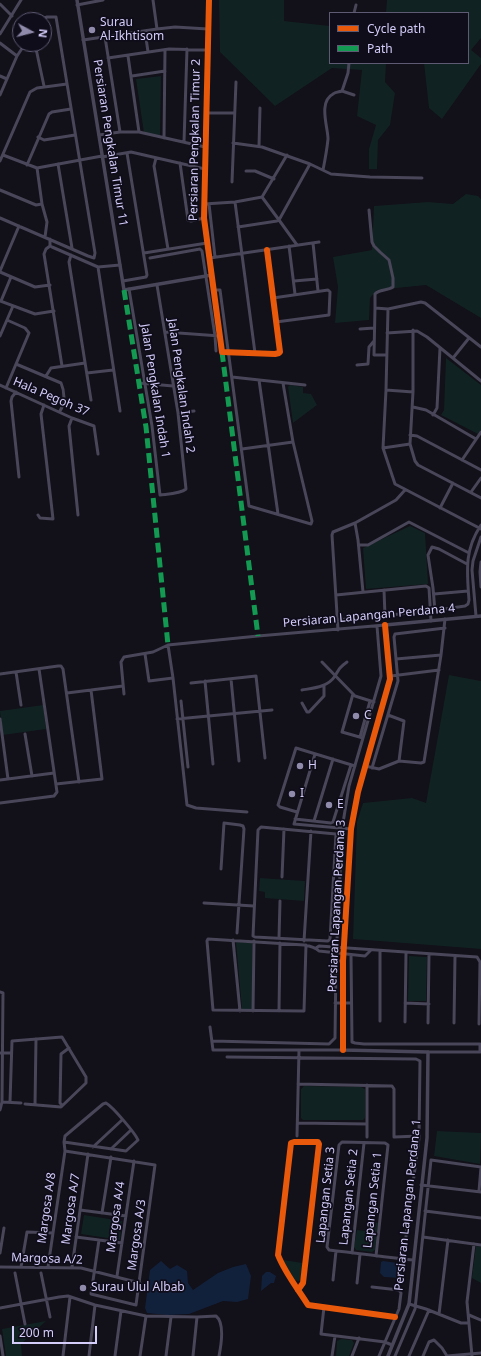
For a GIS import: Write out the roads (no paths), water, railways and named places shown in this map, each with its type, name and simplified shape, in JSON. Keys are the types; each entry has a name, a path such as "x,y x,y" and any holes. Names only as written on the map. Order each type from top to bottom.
{"street":[{"path":"14,12 21,0"},
{"path":"77,2 103,0"},
{"path":"153,0 158,29"},
{"name":"Persiaran Pengkalan Timur 2","path":"209,0 204,218 222,352"},
{"name":"Persiaran Pengkalan Timur 11","path":"77,2 124,290 129,289"},
{"path":"0,4 12,16 0,34"},
{"path":"354,12 356,5"},
{"path":"0,218 94,258 95,253 56,17 52,17"},
{"path":"83,40 174,27 208,29"},
{"path":"145,31 148,52"},
{"path":"105,37 120,132"},
{"path":"0,43 18,56"},
{"path":"184,142 187,49"},
{"path":"108,58 165,50 207,50"},
{"path":"164,138 165,50"},
{"path":"0,96 20,52"},
{"path":"37,52 44,86"},
{"path":"128,56 139,132"},
{"path":"342,91 348,73 349,64"},
{"path":"132,76 165,71"},
{"path":"0,76 7,79"},
{"path":"232,182 236,82"},
{"path":"0,161 30,92 44,86 67,84"},
{"path":"322,170 328,138 324,120 325,109 330,96 342,91 354,95"},
{"path":"259,146 260,108"},
{"path":"27,165 38,137 50,113 71,109"},
{"path":"206,112 234,113"},
{"path":"98,135 120,132 139,132 205,147"},
{"path":"38,137 44,140 75,135"},
{"path":"233,143 259,146 310,164 330,174 422,178"},
{"path":"123,281 147,276 127,153"},
{"path":"3,155 37,168 79,160 135,153 205,169"},
{"path":"204,204 235,202 262,197 287,155"},
{"path":"156,158 154,166 168,249"},
{"path":"180,163 188,220 191,221 204,218"},
{"path":"58,164 72,248"},
{"path":"238,227 279,220 310,164"},
{"path":"37,168 46,222 45,237"},
{"path":"246,170 255,171 274,179"},
{"path":"0,190 36,205 42,204"},
{"path":"262,197 298,245"},
{"path":"235,202 255,353"},
{"path":"209,204 215,257"},
{"path":"369,210 372,242 374,246 389,260 393,278 393,287 375,294 374,355 387,355"},
{"path":"19,226 0,271 35,287 50,285"},
{"path":"50,240 50,246 46,249 44,254 62,366"},
{"path":"210,258 319,242"},
{"path":"144,253 207,243"},
{"path":"313,243 318,291"},
{"path":"50,246 98,267 120,265"},
{"path":"289,246 295,294"},
{"path":"150,258 201,250 215,336 216,351"},
{"path":"222,352 279,354 280,352 267,250"},
{"path":"154,252 155,257"},
{"path":"71,255 69,262 91,400"},
{"path":"98,267 120,411"},
{"path":"129,289 212,275"},
{"path":"11,277 0,301 35,314 54,311"},
{"path":"294,281 317,279"},
{"name":"Jalan Pengkalan Indah 2","path":"157,285 178,413 185,491"},
{"name":"Jalan Pengkalan Indah 1","path":"129,289 146,384 160,495 185,491"},
{"path":"214,290 220,290 249,506 310,524 312,522 292,442 283,383"},
{"path":"273,298 318,291 329,291 329,315 276,322"},
{"path":"374,308 388,308 421,302 425,303 481,347"},
{"path":"0,336 13,306"},
{"path":"388,308 383,448 395,484 480,529"},
{"path":"6,388 29,334 25,328 7,320"},
{"path":"360,329 374,328"},
{"path":"387,333 413,330 422,333 481,381"},
{"path":"413,330 413,407 410,444 415,461 481,498"},
{"path":"165,332 220,336"},
{"path":"453,358 469,338"},
{"path":"357,365 368,364 369,347 374,341"},
{"path":"432,415 437,408 440,348"},
{"path":"46,376 52,368 85,363"},
{"path":"16,364 46,376 58,382 62,386 64,398 60,411"},
{"path":"87,373 113,370"},
{"path":"232,377 304,385"},
{"path":"259,380 278,514"},
{"path":"138,383 174,386"},
{"name":"Hala Pegoh 37","path":"0,385 60,411 72,418 94,426 98,454"},
{"path":"386,390 413,392"},
{"path":"16,392 11,401 19,477"},
{"path":"38,515 40,518 53,519 41,414 44,405"},
{"path":"413,407 426,410 432,415 476,439"},
{"path":"178,413 194,411"},
{"path":"72,418 69,426 78,515"},
{"path":"462,460 481,432"},
{"path":"410,435 417,436 481,470"},
{"path":"242,449 292,442"},
{"path":"383,448 410,444"},
{"path":"471,492 481,478"},
{"path":"440,508 453,483"},
{"path":"338,630 333,532 355,523 396,500 405,490"},
{"path":"359,545 368,545 410,522 469,553"},
{"path":"355,523 359,545 362,592"},
{"path":"337,620 435,611 465,606 468,604 469,600 466,564 481,525"},
{"path":"476,616 472,570 473,561 481,537"},
{"path":"435,611 428,555 432,547 439,549 466,564"},
{"path":"481,562 481,587"},
{"path":"336,595 428,587 431,621"},
{"path":"384,590 385,616"},
{"path":"434,594 468,591"},
{"name":"Persiaran Lapangan Perdana 4","path":"123,686 121,662 124,657 153,652 168,646 258,636 481,616"},
{"path":"365,766 380,769 399,761 421,763 425,760 445,628 445,619"},
{"name":"Persiaran Lapangan Perdana 3","path":"343,1050 343,961 352,829 358,792 391,676 385,625"},
{"name":"Persiaran Lapangan Perdana 3","path":"286,1043 329,1044 335,1038 336,948 342,829 349,786 361,738 382,676 377,626"},
{"path":"372,768 398,680 395,634 445,628"},
{"path":"168,646 187,805 196,808 247,812"},
{"path":"145,654 149,681 173,678"},
{"path":"396,659 441,655"},
{"path":"322,662 334,677 354,696 372,702"},
{"path":"302,690 324,686 334,677 339,668 347,662"},
{"path":"0,674 61,666 64,669 79,782"},
{"path":"0,804 54,796 57,792 39,669"},
{"path":"391,676 439,670"},
{"path":"16,672 21,705"},
{"path":"191,683 256,676 265,758"},
{"path":"231,679 239,761"},
{"path":"205,681 214,764"},
{"path":"67,693 123,686 124,694"},
{"path":"302,703 307,712 309,712 324,696 324,686"},
{"path":"56,784 102,779 91,690"},
{"path":"353,694 342,732 361,738"},
{"path":"181,701 188,767"},
{"path":"177,719 272,710"},
{"path":"388,715 404,721 399,761"},
{"path":"0,719 8,779"},
{"path":"25,734 32,776"},
{"path":"297,812 280,807 278,804 296,749 298,748 355,766"},
{"path":"314,754 294,824 352,829"},
{"path":"314,821 333,759"},
{"path":"295,819 333,822 351,765"},
{"path":"0,780 54,773"},
{"path":"221,868 224,823 240,824 244,829 236,933"},
{"path":"261,827 284,829 336,834 330,939 326,942 253,936 258,830 261,827"},
{"path":"282,877 284,829"},
{"path":"311,831 304,940 305,945 304,1011 279,1012 213,1010 207,940 209,938 305,945 316,948 319,952 336,954 365,956 372,950"},
{"path":"279,938 280,902"},
{"path":"204,903 254,906"},
{"path":"234,940 240,1011"},
{"path":"253,1011 254,941"},
{"path":"279,1012 280,943"},
{"path":"316,948 319,946 344,949 476,957 480,962 479,1024"},
{"path":"380,951 380,1021"},
{"path":"405,1022 406,953"},
{"path":"428,1023 429,954"},
{"path":"210,1027 213,1050 481,1052 480,1044 355,1043 351,1040 351,955"},
{"path":"454,1024 455,956"},
{"path":"336,961 343,961"},
{"path":"0,1110 1,992"},
{"path":"335,1003 351,1002"},
{"path":"405,1003 429,1004"},
{"path":"1,1103 10,1102 58,1107 87,1082 86,1077 62,1037 13,1041 11,1043 10,1102"},
{"path":"35,1105 36,1039"},
{"path":"212,1041 286,1043 286,1050"},
{"path":"248,1042 248,1050"},
{"path":"62,1105 60,1103 61,1054 69,1048"},
{"path":"297,1136 299,1050"},
{"name":"Persiaran Lapangan Perdana 1","path":"388,1356 408,1304 427,1138 428,1052"},
{"path":"1,1053 11,1053"},
{"path":"227,1057 418,1060 420,1063 419,1137 403,1259"},
{"path":"298,1084 392,1086 394,1087 394,1137 427,1138"},
{"path":"367,1085 367,1137"},
{"path":"104,1103 108,1103 122,1120 138,1138 138,1140 127,1151 64,1142 65,1136 104,1103"},
{"path":"93,1146 122,1120"},
{"path":"298,1123 367,1124"},
{"path":"110,1149 131,1130"},
{"name":"Margosa A/8","path":"48,1267 65,1151 64,1142"},
{"path":"298,1290 303,1283 319,1144 318,1142 291,1143 278,1255 298,1290 308,1305 395,1317"},
{"name":"Lapangan Setia 3","path":"336,1251 329,1250 327,1244 339,1145 340,1143 364,1143"},
{"name":"Lapangan Setia 1","path":"364,1143 386,1143 388,1147 376,1256"},
{"name":"Lapangan Setia 2","path":"352,1253 364,1143"},
{"path":"65,1151 134,1161"},
{"name":"Margosa A/7","path":"72,1267 88,1154"},
{"path":"102,1213 111,1157"},
{"path":"395,1356 415,1306 429,1185 431,1160 481,1166 480,1192 429,1185 421,1185"},
{"name":"Margosa A/3","path":"94,1270 91,1294 136,1305 155,1165 134,1161"},
{"name":"Margosa A/4","path":"116,1276 134,1161"},
{"path":"80,1210 126,1216"},
{"path":"425,1211 481,1218"},
{"path":"0,1253 4,1228"},
{"path":"22,1267 27,1232 53,1233"},
{"path":"76,1237 122,1243"},
{"path":"423,1237 481,1245"},
{"path":"94,1270 99,1240"},
{"path":"439,1314 448,1240"},
{"path":"472,1355 467,1302 474,1244"},
{"path":"333,1280 336,1251 413,1260"},
{"path":"357,1283 360,1254"},
{"name":"Margosa A/2","path":"0,1267 72,1267 94,1270 140,1283"},
{"path":"15,1273 25,1324"},
{"path":"41,1273 50,1317"},
{"path":"372,1288 399,1290 401,1293 399,1309 379,1356"},
{"path":"63,1356 69,1296"},
{"path":"0,1308 69,1296 95,1305 146,1316 216,1316 220,1321 222,1336 219,1356"},
{"path":"408,1304 429,1310 461,1323 469,1323"},
{"path":"89,1356 95,1305"},
{"path":"324,1307 321,1334 385,1342 392,1346"},
{"path":"409,1356 429,1310"},
{"path":"115,1356 121,1311"},
{"path":"469,1315 481,1320"},
{"path":"140,1356 146,1316"},
{"path":"166,1356 171,1317"},
{"path":"193,1356 197,1317"},
{"path":"0,1336 3,1356"},
{"path":"332,1356 335,1336"},
{"path":"352,1356 358,1338"},
{"path":"423,1356 429,1342 434,1340 447,1356 472,1355 481,1353"}],"water":[{"path":"161,1261 170,1269 177,1265 187,1271 188,1283 193,1290 218,1273 246,1264 251,1276 248,1299 237,1302 223,1301 189,1314 167,1315 147,1313 145,1308 150,1270"},
{"path":"381,1262 404,1264 402,1278 384,1277 380,1273"},
{"path":"266,1272 270,1272 276,1276 274,1283 271,1283 261,1291 262,1276"}],"place":[{"name":"Surau Al-Ikhtisom","path":"92,30"},
{"name":"C","path":"356,716"},
{"name":"H","path":"300,766"},
{"name":"I","path":"292,794"},
{"name":"E","path":"329,805"},
{"name":"Surau Ulul Albab","path":"83,1288"}]}
